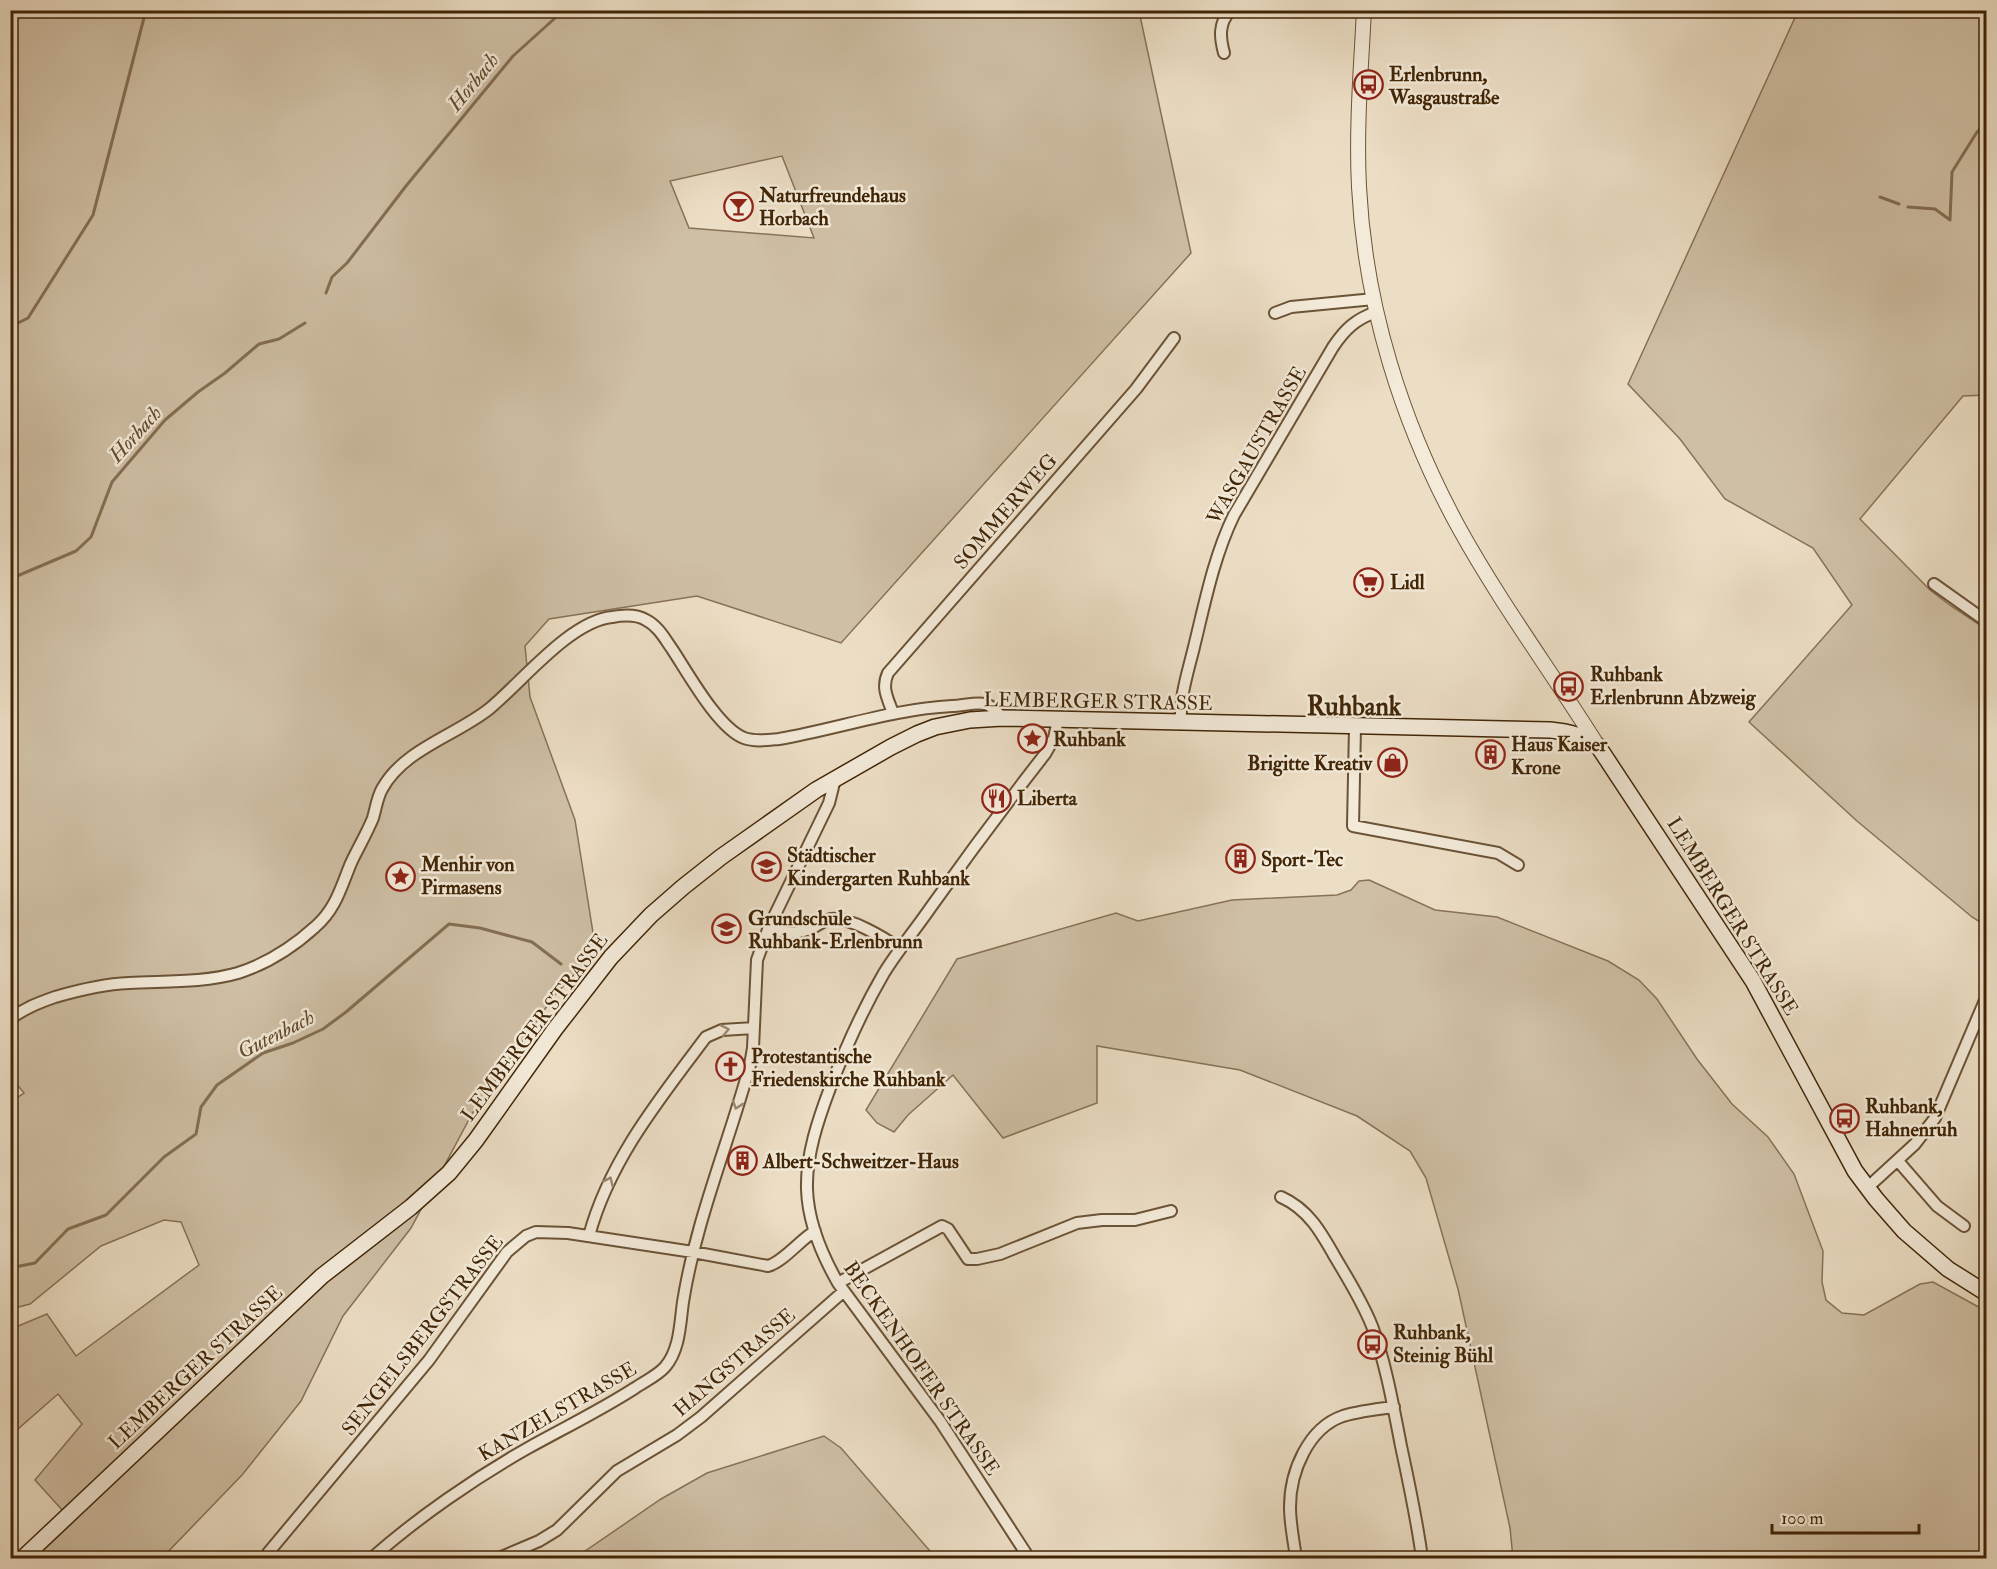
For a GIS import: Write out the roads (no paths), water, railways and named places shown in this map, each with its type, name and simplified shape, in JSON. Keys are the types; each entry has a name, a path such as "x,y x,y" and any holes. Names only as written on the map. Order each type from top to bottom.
{"main road":[{"name":"LEMBERGER STRASSE","path":"23,1558 315,1283 411,1207 449,1173 476,1140 574,1003 611,957 651,915 721,857 816,790 899,743 935,727 970,720 1002,718 1571,732 1583,736 1598,746 1753,981 1845,1155 1867,1188 1904,1231 1934,1259 1964,1281 1986,1293"}],"street":[{"path":"1224,53 1222,22 1231,10"},
{"path":"1364,10 1358,113 1361,218 1375,306 1400,395 1414,434 1440,490 1480,563 1598,746"},
{"path":"1275,313 1291,307 1375,306"},
{"name":"WASGAUSTRASSE","path":"1181,724 1181,700 1204,604 1221,544 1234,515 1333,346 1344,331 1375,306"},
{"name":"SOMMERWEG","path":"893,713 884,688 884,681 888,673 1136,389 1174,338"},
{"path":"1934,584 1986,621"},
{"path":"10,1019 29,1006 72,992 100,986 203,980 252,968 285,951 329,914 338,900 350,866 372,819 381,790 393,774 418,752 469,723 490,708 565,640 594,621 627,616 647,620 665,638 711,708 729,728 744,738 779,739 922,708 979,704 993,708 1002,718"},
{"path":"1571,732 1574,707"},
{"name":"BECKENHOFER STRASSE","path":"1029,1558 940,1421 841,1287 826,1263 810,1213 807,1187 812,1146 818,1122 850,1040 884,974 900,949 1045,754 1054,738 1058,720"},
{"path":"1355,727 1353,826 1498,853 1518,865"},
{"name":"KANZELSTRASSE","path":"372,1558 484,1474 616,1400 665,1367 675,1350 693,1252 750,1065 754,1028 755,969 769,927 829,803 835,779"},
{"path":"769,927 786,933 803,932 826,921 838,920 862,927 900,949"},
{"path":"1867,1188 1915,1144 1935,1118 1986,998"},
{"path":"589,1236 610,1179 627,1147 706,1037 722,1030 754,1028"},
{"path":"1898,1161 1937,1206 1964,1226"},
{"path":"1281,1197 1294,1203 1312,1220 1355,1292 1372,1327 1394,1407 1422,1558"},
{"name":"HANGSTRASSE","path":"499,1558 539,1541 557,1530 617,1471 676,1435 700,1417 841,1287 942,1226 948,1229 968,1258 977,1260 1000,1254 1077,1223 1135,1220 1171,1211"},
{"name":"SENGELSBERGSTRASSE","path":"268,1553 429,1360 513,1246 526,1236 536,1232 568,1233 693,1252 758,1265 772,1265 815,1231"},
{"path":"1296,1558 1290,1497 1296,1470 1308,1445 1322,1428 1341,1416 1394,1407"}],"waterway":[{"path":"10,327 28,318 93,215 146,10"},
{"name":"Horbach","path":"326,293 332,277 347,263 406,186 513,56 564,10"},
{"path":"1908,207 1935,209 1950,220 1952,172 1977,132 1986,123"},
{"path":"1880,197 1899,204"},
{"name":"Horbach","path":"10,579 76,551 91,537 112,482 165,420 259,344 279,339 305,323"},
{"name":"Gutenbach","path":"10,1268 35,1263 68,1229 106,1215 164,1157 196,1134 201,1107 217,1085 263,1053 293,1043 323,1029 449,924 480,928 532,942 561,964"}],"place":[{"name":"Erlenbrunn, Wasgaustraße","path":"1368,85"},
{"name":"Naturfreundehaus Horbach","path":"738,206"},
{"name":"Lidl","path":"1369,582"},
{"name":"Ruhbank Erlenbrunn Abzweig","path":"1569,686"},
{"name":"Ruhbank","path":"1032,739"},
{"name":"Haus Kaiser Krone","path":"1490,755"},
{"name":"Brigitte Kreativ","path":"1393,763"},
{"name":"Liberta","path":"996,798"},
{"name":"Sport-Tec","path":"1240,859"},
{"name":"Städtischer Kindergarten Ruhbank","path":"766,866"},
{"name":"Menhir von Pirmasens","path":"400,876"},
{"name":"Grundschule Ruhbank-Erlenbrunn","path":"727,929"},
{"name":"Protestantische Friedenskirche Ruhbank","path":"730,1067"},
{"name":"Ruhbank, Hahnenruh","path":"1844,1118"},
{"name":"Albert-Schweitzer-Haus","path":"742,1161"},
{"name":"Ruhbank, Steinig Bühl","path":"1372,1344"}],"district":[{"name":"Ruhbank","path":"1354,706"}]}
